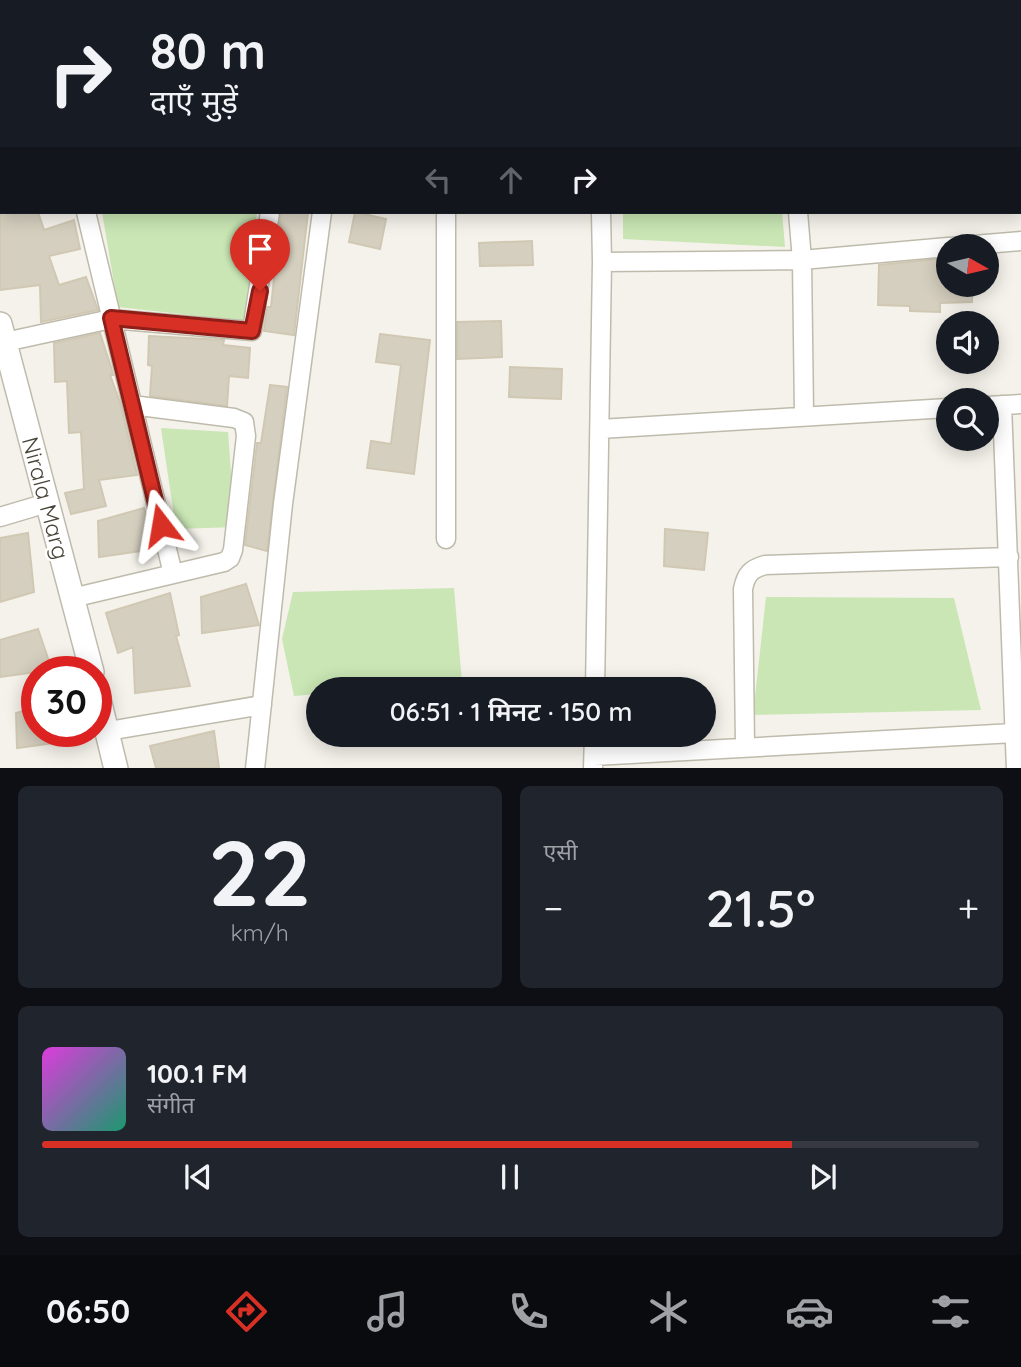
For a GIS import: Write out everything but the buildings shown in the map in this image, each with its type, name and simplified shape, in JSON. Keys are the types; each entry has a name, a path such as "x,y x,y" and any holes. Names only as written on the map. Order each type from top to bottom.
{"street":[{"path":"86,214 173,574"},
{"path":"2,333 111,318 252,331 270,214"},
{"path":"255,768 283,504 322,214"},
{"path":"446,214 446,540"},
{"path":"595,677 601,214"},
{"path":"798,214 802,260 804,414"},
{"path":"999,242 1021,240"},
{"path":"602,262 802,260 936,248"},
{"name":"Nirala Marg","path":"2,333 88,656"},
{"path":"999,405 1021,404"},
{"path":"72,598 224,562 230,558 246,436 244,422 234,418 132,405"},
{"path":"600,429 804,414 936,408"},
{"path":"999,448 1009,556 1016,768"},
{"path":"0,517 47,503"},
{"path":"745,746 743,589 745,578 752,569 765,565 1009,556"},
{"path":"112,730 262,705"},
{"path":"594,762 745,746 1014,733"},
{"path":"112,747 117,768"}],"green space":[{"path":"102,214 257,214 244,321 118,307"},
{"path":"623,214 782,214 785,247 623,239"},
{"path":"161,428 228,432 235,527 176,529"},
{"path":"454,588 461,677 306,677 306,695 294,696 282,639 293,592"},
{"path":"766,597 954,598 981,710 753,715"}],"route":[{"path":"161,525 111,318 252,331 260,291"}]}
